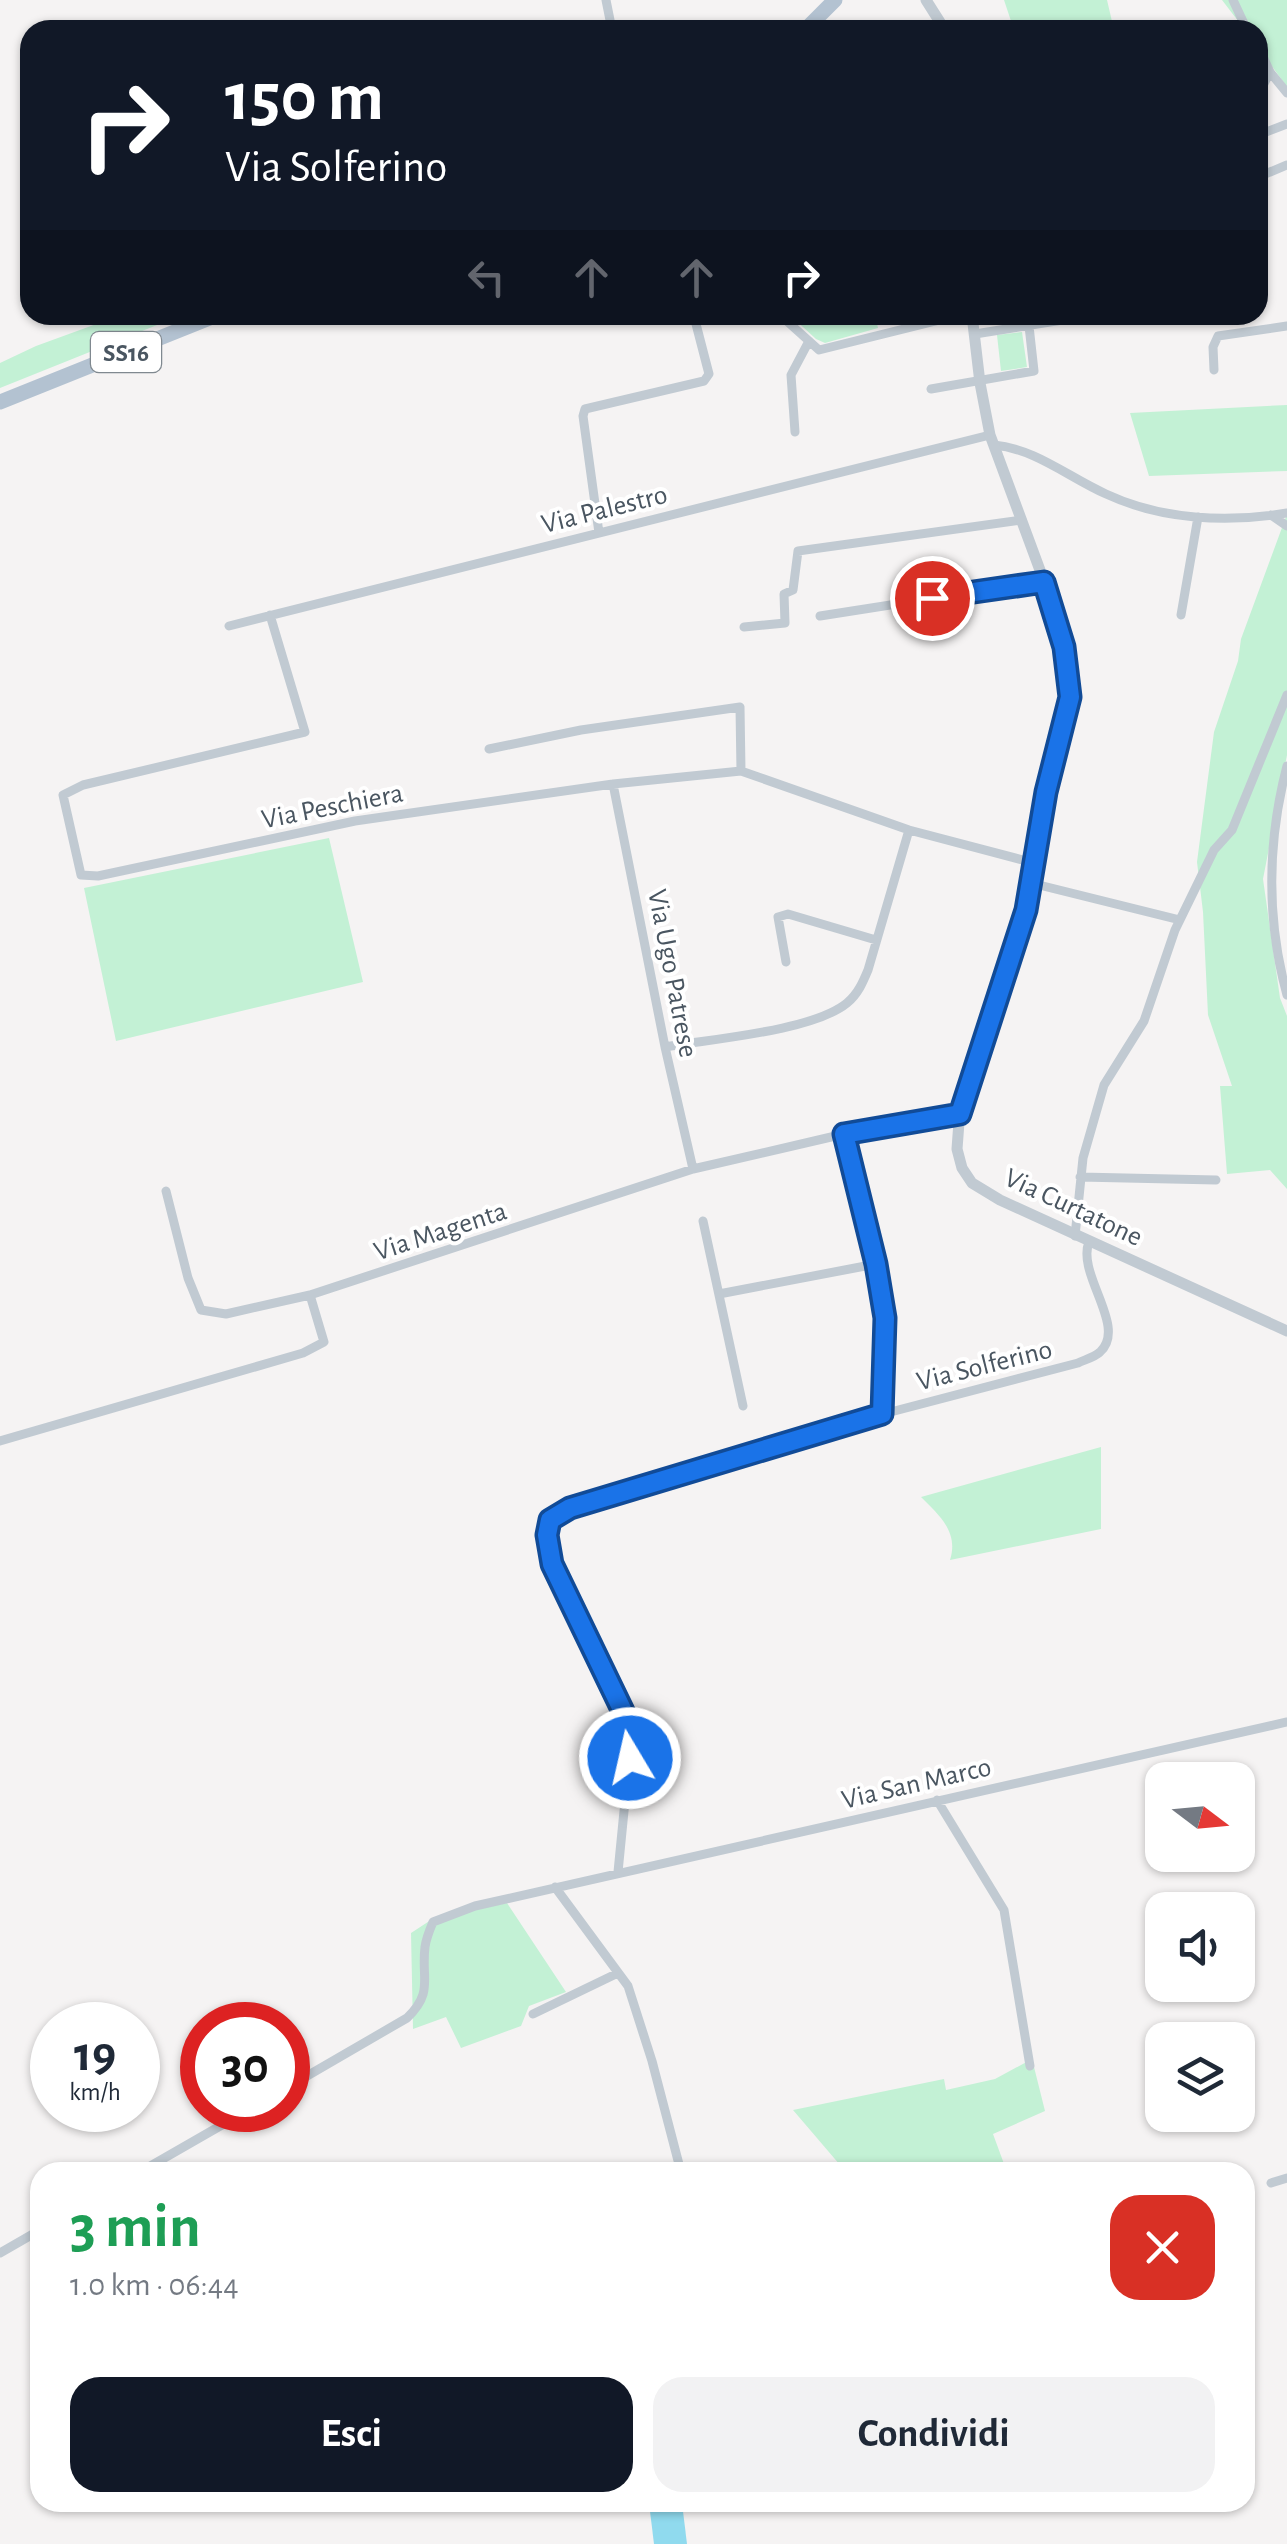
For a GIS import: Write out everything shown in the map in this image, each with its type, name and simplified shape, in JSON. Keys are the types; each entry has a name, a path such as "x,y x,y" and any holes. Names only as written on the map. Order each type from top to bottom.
{"main road":[{"path":"815,20 834,0"},
{"name":"SS16","path":"0,402 192,325"}],"street":[{"path":"1268,68 1287,94"},
{"path":"1268,76 1270,72"},
{"path":"599,533 585,410 704,382 710,374 696,325"},
{"path":"791,325 819,350 920,325"},
{"name":"Via Curtatone","path":"974,325 979,378 992,440 1064,647 1070,697 1046,792 1031,884 960,1114 959,1159 972,1182 1000,1200 1287,1331"},
{"path":"975,334 1035,325"},
{"path":"931,389 1034,370 1029,326"},
{"path":"1214,370 1213,347 1218,336 1287,326"},
{"path":"795,432 791,374 809,341"},
{"path":"992,440 1106,494 1155,512 1253,518 1287,513"},
{"name":"Via Palestro","path":"229,626 992,440"},
{"path":"1271,515 1287,526"},
{"path":"1181,615 1198,517"},
{"path":"744,627 785,623 784,594 793,590 798,551 1022,520"},
{"path":"820,616 1044,582"},
{"name":"Via Peschiera","path":"270,616 305,732 83,785 63,794 82,875 98,876 356,821 613,784 741,771 909,830 1034,864"},
{"path":"1075,1236 1080,1177 1104,1086 1144,1021 1180,920 1214,850 1232,830 1287,695"},
{"path":"490,749 581,730 740,707 741,771"},
{"path":"1287,766 1270,869 1279,965 1287,994"},
{"name":"Via Ugo Patrese","path":"613,784 693,1169"},
{"path":"665,1047 811,1021 846,1004 862,984 909,830"},
{"path":"1031,884 1180,920"},
{"path":"786,962 778,917 788,914 876,940"},
{"name":"Via Magenta","path":"166,1191 188,1278 201,1310 226,1314 310,1295 693,1169 844,1134 960,1114"},
{"path":"844,1134 885,1318 882,1414"},
{"path":"1080,1177 1216,1180"},
{"path":"703,1221 743,1406"},
{"name":"Via Solferino","path":"618,1872 632,1730 552,1564 547,1535 550,1520 570,1508 882,1414 1078,1363 1100,1352 1106,1342 1107,1320 1086,1264 1089,1242"},
{"path":"719,1294 876,1264"},
{"path":"0,1441 303,1352 324,1342 310,1295"},
{"name":"Via San Marco","path":"310,2075 407,2018 422,2004 425,1947 433,1922 475,1906 1287,1722"},
{"path":"937,1800 1004,1910 1030,2066"},
{"path":"555,1887 628,1986 678,2162"},
{"path":"534,2014 618,1973"},
{"path":"157,2162 210,2132"},
{"path":"1271,2183 1287,2178"},
{"path":"0,2253 30,2236"}],"green space":[{"path":"1004,0 1107,0 1112,20 1011,20"},
{"path":"1222,0 1287,0 1287,87 1268,61 1268,20 1237,20"},
{"path":"94,325 157,325 0,388 0,363"},
{"path":"801,325 878,328 825,343"},
{"path":"1022,332 1027,367 1001,371 997,335"},
{"path":"1287,405 1287,471 1149,476 1130,413"},
{"path":"1287,514 1287,755 1263,879 1280,998 1287,1016 1287,1189 1270,1170 1227,1174 1220,1086 1232,1086 1208,1015 1197,862 1214,732 1238,661 1241,639"},
{"path":"329,838 363,982 116,1041 84,888"},
{"path":"1101,1447 1101,1529 950,1560 950,1533 921,1497"},
{"path":"507,1903 566,1992 529,2006 521,2026 461,2048 446,2017 413,2029 411,1933 434,1918"},
{"path":"1032,2059 1045,2111 993,2134 1003,2162 837,2162 793,2110 944,2079 946,2090 995,2079"}],"water":[{"path":"650,2512 683,2512 687,2544 654,2544"}],"route":[{"path":"630,1758 632,1730 552,1564 547,1535 550,1520 570,1508 882,1414 885,1318 844,1134 960,1114 1026,910 1046,792 1070,697 1064,647 1044,582 932,598"}]}
